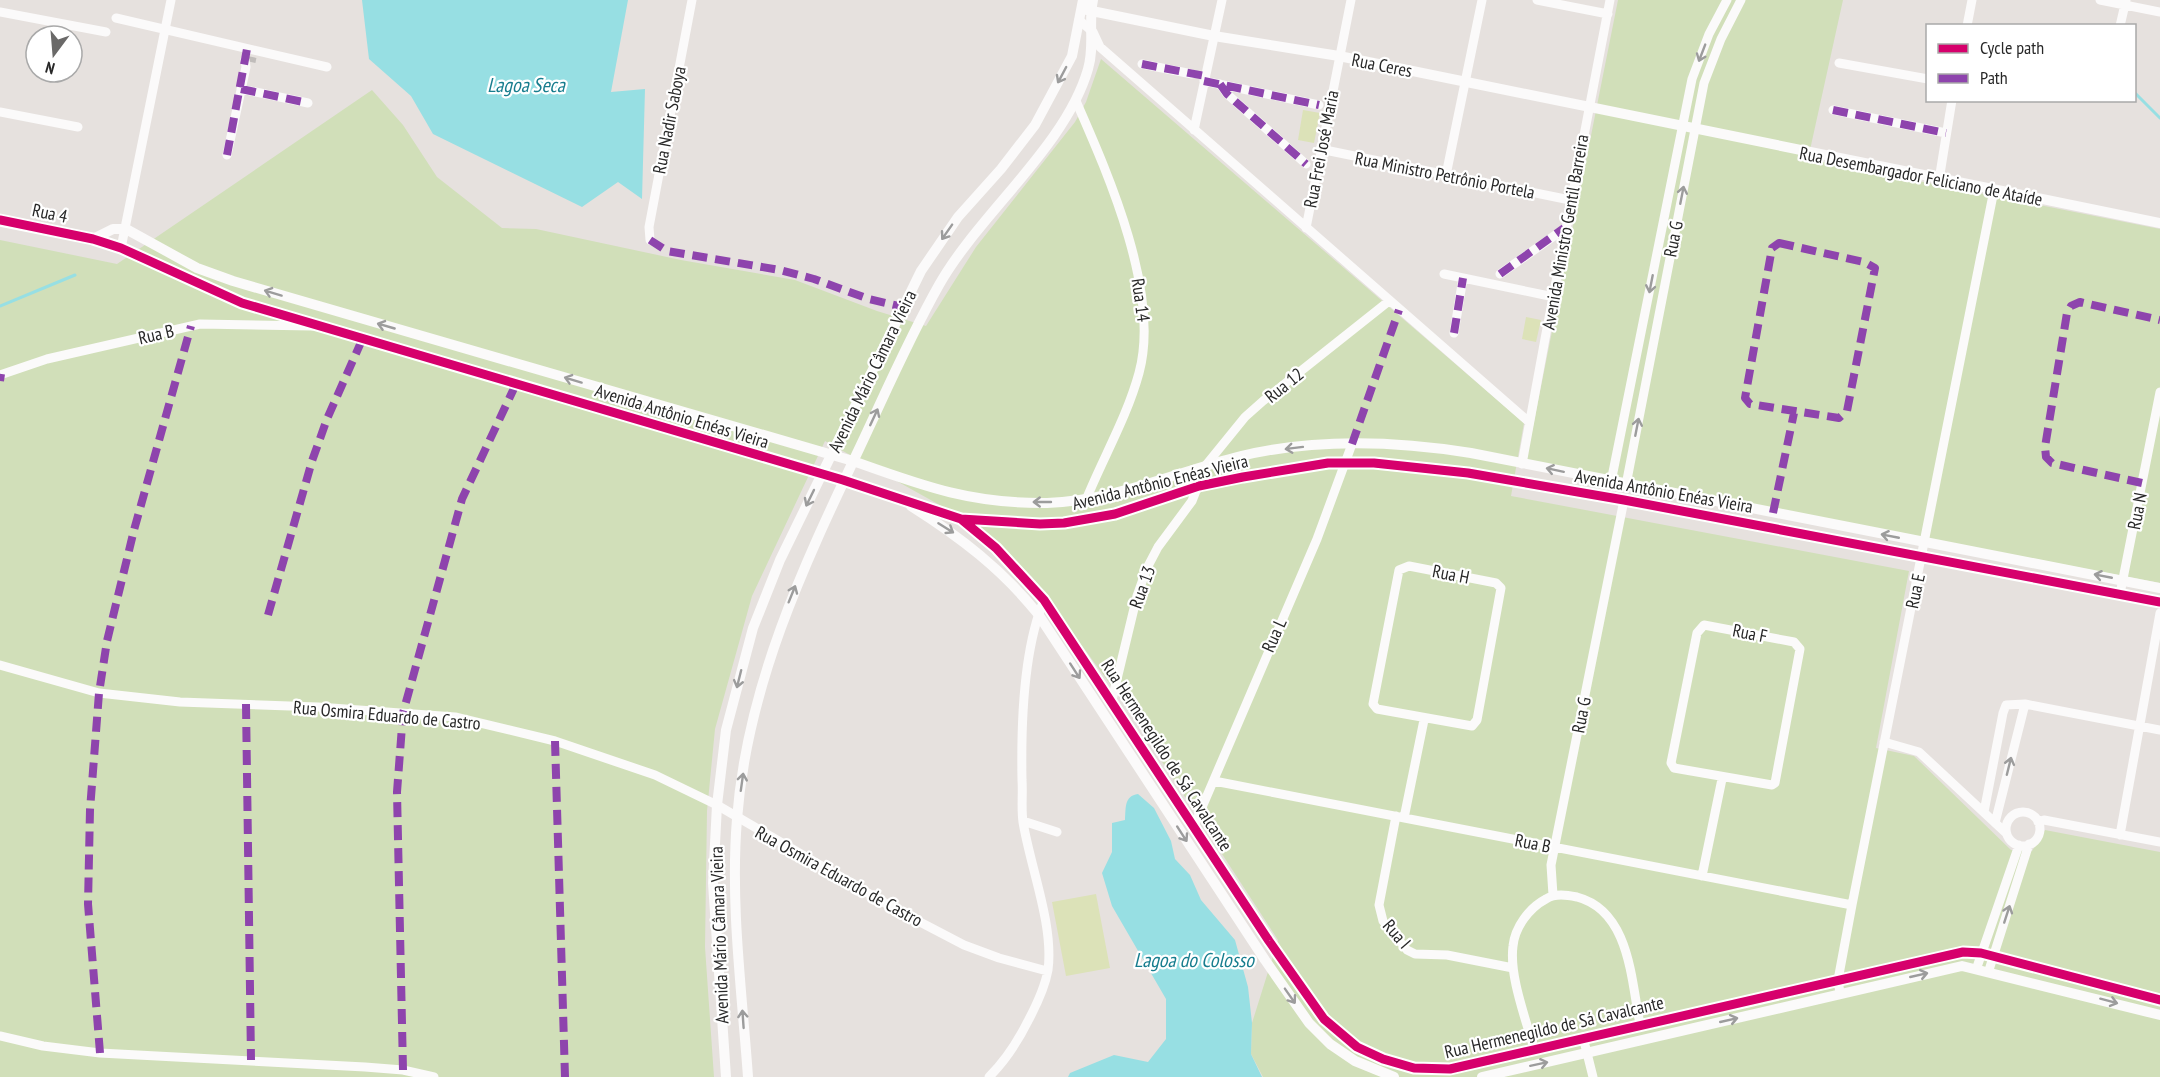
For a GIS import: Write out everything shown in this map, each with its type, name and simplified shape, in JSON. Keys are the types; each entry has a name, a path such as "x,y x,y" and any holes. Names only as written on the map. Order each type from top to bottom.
{"street":[{"path":"121,248 171,0"},
{"name":"Rua Nadir Saboya","path":"650,240 649,227 692,0"},
{"name":"Avenida Mário Câmara Vieira","path":"726,1077 713,883 717,805 726,730 753,628 780,560 921,271 958,217 1001,169 1040,117 1072,56 1079,20 1085,7 1093,0"},
{"path":"1194,130 1199,77 1214,36 1222,0"},
{"name":"Rua Frei José Maria","path":"1306,228 1351,0"},
{"path":"1446,175 1482,0"},
{"path":"1537,0 1608,14"},
{"name":"Avenida Ministro Gentil Barreira","path":"1522,464 1554,297 1569,200 1610,0"},
{"name":"Rua G","path":"1611,482 1692,79 1709,34 1727,0"},
{"name":"Rua G","path":"1626,485 1704,83 1721,39 1741,0"},
{"path":"1967,24 1972,0"},
{"path":"2100,0 2125,3 2160,12"},
{"path":"2120,24 2125,3"},
{"name":"Avenida Mário Câmara Vieira","path":"748,1077 739,953 737,818 748,736 776,636 802,570 843,480 939,284 966,243 1058,130 1076,100 1092,57 1093,32 1085,7"},
{"name":"Rua Ceres","path":"1085,7 1214,36 1339,56 1466,81 1682,128"},
{"path":"0,12 106,32"},
{"path":"116,18 165,29 249,57 327,67"},
{"path":"1079,20 1093,32 1100,47 1529,422"},
{"path":"227,155 249,57"},
{"path":"1839,63 1926,79"},
{"path":"1142,64 1220,84 1319,105"},
{"path":"1220,84 1227,94 1306,164"},
{"path":"241,89 308,103"},
{"name":"Rua 14","path":"1076,100 1134,258 1141,290 1145,333 1139,374 1086,500"},
{"path":"1939,180 1952,102"},
{"path":"1833,110 1946,133"},
{"path":"0,112 78,127"},
{"name":"Rua Desembargador Feliciano de Ataíde","path":"1682,128 2160,223"},
{"name":"Rua Ministro Petrônio Portela","path":"1320,149 1569,200"},
{"name":"Rua E","path":"1840,993 1838,980 1852,905 1994,190"},
{"name":"Rua 4","path":"0,220 93,239"},
{"path":"1500,274 1564,228"},
{"path":"93,239 113,229 126,229"},
{"name":"Avenida Antônio Enéas Vieira","path":"126,229 197,268 233,281 831,457 853,461 923,486 972,499 1048,503 1086,500 1257,452 1352,444 1446,449 2160,588"},
{"name":"Avenida Antônio Enéas Vieira","path":"93,239 121,248 220,295 317,326 843,480 961,519 1040,524 1087,519 1126,510 1199,486 1285,469 1346,462 1468,473 1624,500 2160,602"},
{"path":"1444,274 1554,297"},
{"path":"1454,333 1463,278"},
{"name":"Rua 12","path":"1199,486 1206,465 1245,417 1389,301"},
{"name":"Rua B","path":"0,375 47,358 200,324 317,326"},
{"name":"Rua N","path":"2120,594 2160,392"},
{"name":"Rua L","path":"1194,826 1259,669 1317,539 1352,444"},
{"name":"Rua 13","path":"1112,700 1143,578 1158,547 1192,501 1199,486"},
{"name":"Rua Hermenegildo de Sá Cavalcante","path":"896,497 956,534 1018,589 1038,614 1265,960 1309,1023 1330,1044 1355,1061 1394,1077"},
{"name":"Rua G","path":"1553,896 1550,870 1624,500"},
{"name":"Rua Hermenegildo de Sá Cavalcante","path":"961,519 996,548 1044,600 1269,941 1324,1019 1357,1047 1404,1066 1443,1070 1963,952 1981,953 2160,1000"},
{"name":"Rua H","path":"1405,566 1496,583 1501,592 1475,725 1468,727 1424,720 1377,709 1373,704 1399,570 1405,566"},
{"path":"989,1077 1011,1052 1032,1013 1047,971 1047,942 1037,879 1023,821 1021,746 1028,676 1038,614 1044,600"},
{"path":"2120,835 2160,614"},
{"name":"Rua F","path":"1704,625 1794,642 1800,652 1775,783 1769,786 1722,778 1674,768 1671,763 1697,633 1704,625"},
{"name":"Rua Osmira Eduardo de Castro","path":"0,665 65,685 110,694 180,702 318,707 429,715 487,723 623,763 717,805 897,910 964,945 999,958 1047,971"},
{"path":"1984,812 2003,713 2008,705 2025,704 2160,730"},
{"path":"1995,823 2025,704"},
{"path":"1400,817 1424,720"},
{"path":"1884,741 1919,752 2019,845"},
{"path":"1702,876 1722,778"},
{"name":"Rua B","path":"1214,781 1852,905"},
{"path":"1989,970 2029,844 2039,832 2038,822 2030,814 2016,813 2001,802"},
{"path":"2007,833 2007,823 2016,813"},
{"name":"Rua I","path":"1400,817 1379,905 1381,917 1389,928 1407,950 1415,954 1447,955 1513,968"},
{"path":"2038,822 2044,820 2160,843"},
{"path":"1023,821 1057,832"},
{"path":"2019,845 2029,844"},
{"path":"1977,967 2019,845"},
{"path":"1534,1049 1513,968 1512,948 1521,923 1544,899 1553,896 1584,899 1598,905 1610,917 1621,938 1640,1024"},
{"name":"Rua Hermenegildo de Sá Cavalcante","path":"1482,1077 1955,967 1977,967 2160,1015"},
{"path":"0,1035 43,1046 100,1053 365,1067 403,1070 434,1077"},
{"path":"1583,1037 1593,1077"},
{"path":"364,1077 365,1067"}],"green space":[{"path":"1618,0 1843,0 1808,159 2160,229 2160,583 1526,462"},
{"path":"1101,59 1524,423 1511,496 1909,571 1876,748 1914,756 2011,850 2032,851 2045,830 2160,852 2160,1077 1263,1077 1251,1054 1252,1023 1278,940 1123,702 1032,577 979,527 825,441 752,596 715,729 707,811 705,947 714,1077 0,1077 0,240 117,264 372,90 403,125 437,177 502,228 536,229 681,260 795,280 877,311 926,326 976,247 1075,122 1086,102"},
{"path":"1303,110 1320,113 1314,143 1298,140"},
{"path":"1526,317 1541,320 1536,342 1522,339"},
{"path":"1096,894 1110,968 1066,976 1052,902"}],"water":[{"name":"Lagoa Seca","path":"362,0 628,0 611,92 645,89 642,199 618,182 582,207 433,134 411,96 369,59"},
{"name":"Lagoa do Colosso","path":"1138,794 1154,808 1171,841 1175,859 1190,875 1201,900 1235,940 1248,987 1252,1023 1251,1054 1262,1077 1068,1077 1070,1073 1114,1055 1148,1062 1166,1039 1166,999 1112,906 1102,873 1112,852 1112,823 1125,820 1128,800"}],"waterway":[{"path":"2136,94 2160,118"},
{"path":"0,306 75,275"}],"tunnel":[{"path":"251,62 252,57"}],"marked path":[{"path":"227,155 247,49"},
{"path":"1142,64 1205,76"},
{"path":"1204,81 1319,105"},
{"path":"1220,84 1227,94 1306,164"},
{"path":"241,89 308,103"},
{"path":"1833,110 1946,133"},
{"path":"1500,274 1564,228"},
{"path":"650,240 667,251 780,270 814,279 869,299 903,307"},
{"path":"1779,243 1864,262 1875,268 1847,411 1839,418 1750,404 1745,398 1772,248 1779,243"},
{"path":"1454,333 1463,278"},
{"path":"2142,483 2052,463 2046,457 2045,447 2067,313 2071,306 2080,302 2160,320"},
{"path":"1352,444 1399,310"},
{"path":"100,1053 88,904 90,810 99,693 107,641 134,530 191,326"},
{"path":"268,615 312,461 327,419 362,340"},
{"path":"0,381 1,374"},
{"path":"403,1070 397,792 403,713 462,499 516,384"},
{"path":"1773,513 1794,413"},
{"path":"246,704 251,1060"},
{"path":"555,741 565,1077"}],"cycle path":[{"path":"0,220 93,239 121,248 242,303 843,480 961,519 1040,524 1064,523 1115,514 1199,486 1243,477 1328,463 1374,463 1468,473 1624,500 2160,602"},
{"path":"961,519 996,548 1044,600 1269,941 1324,1019 1357,1047 1383,1059 1414,1068 1450,1069 1963,952 1981,953 2160,1000"}]}
